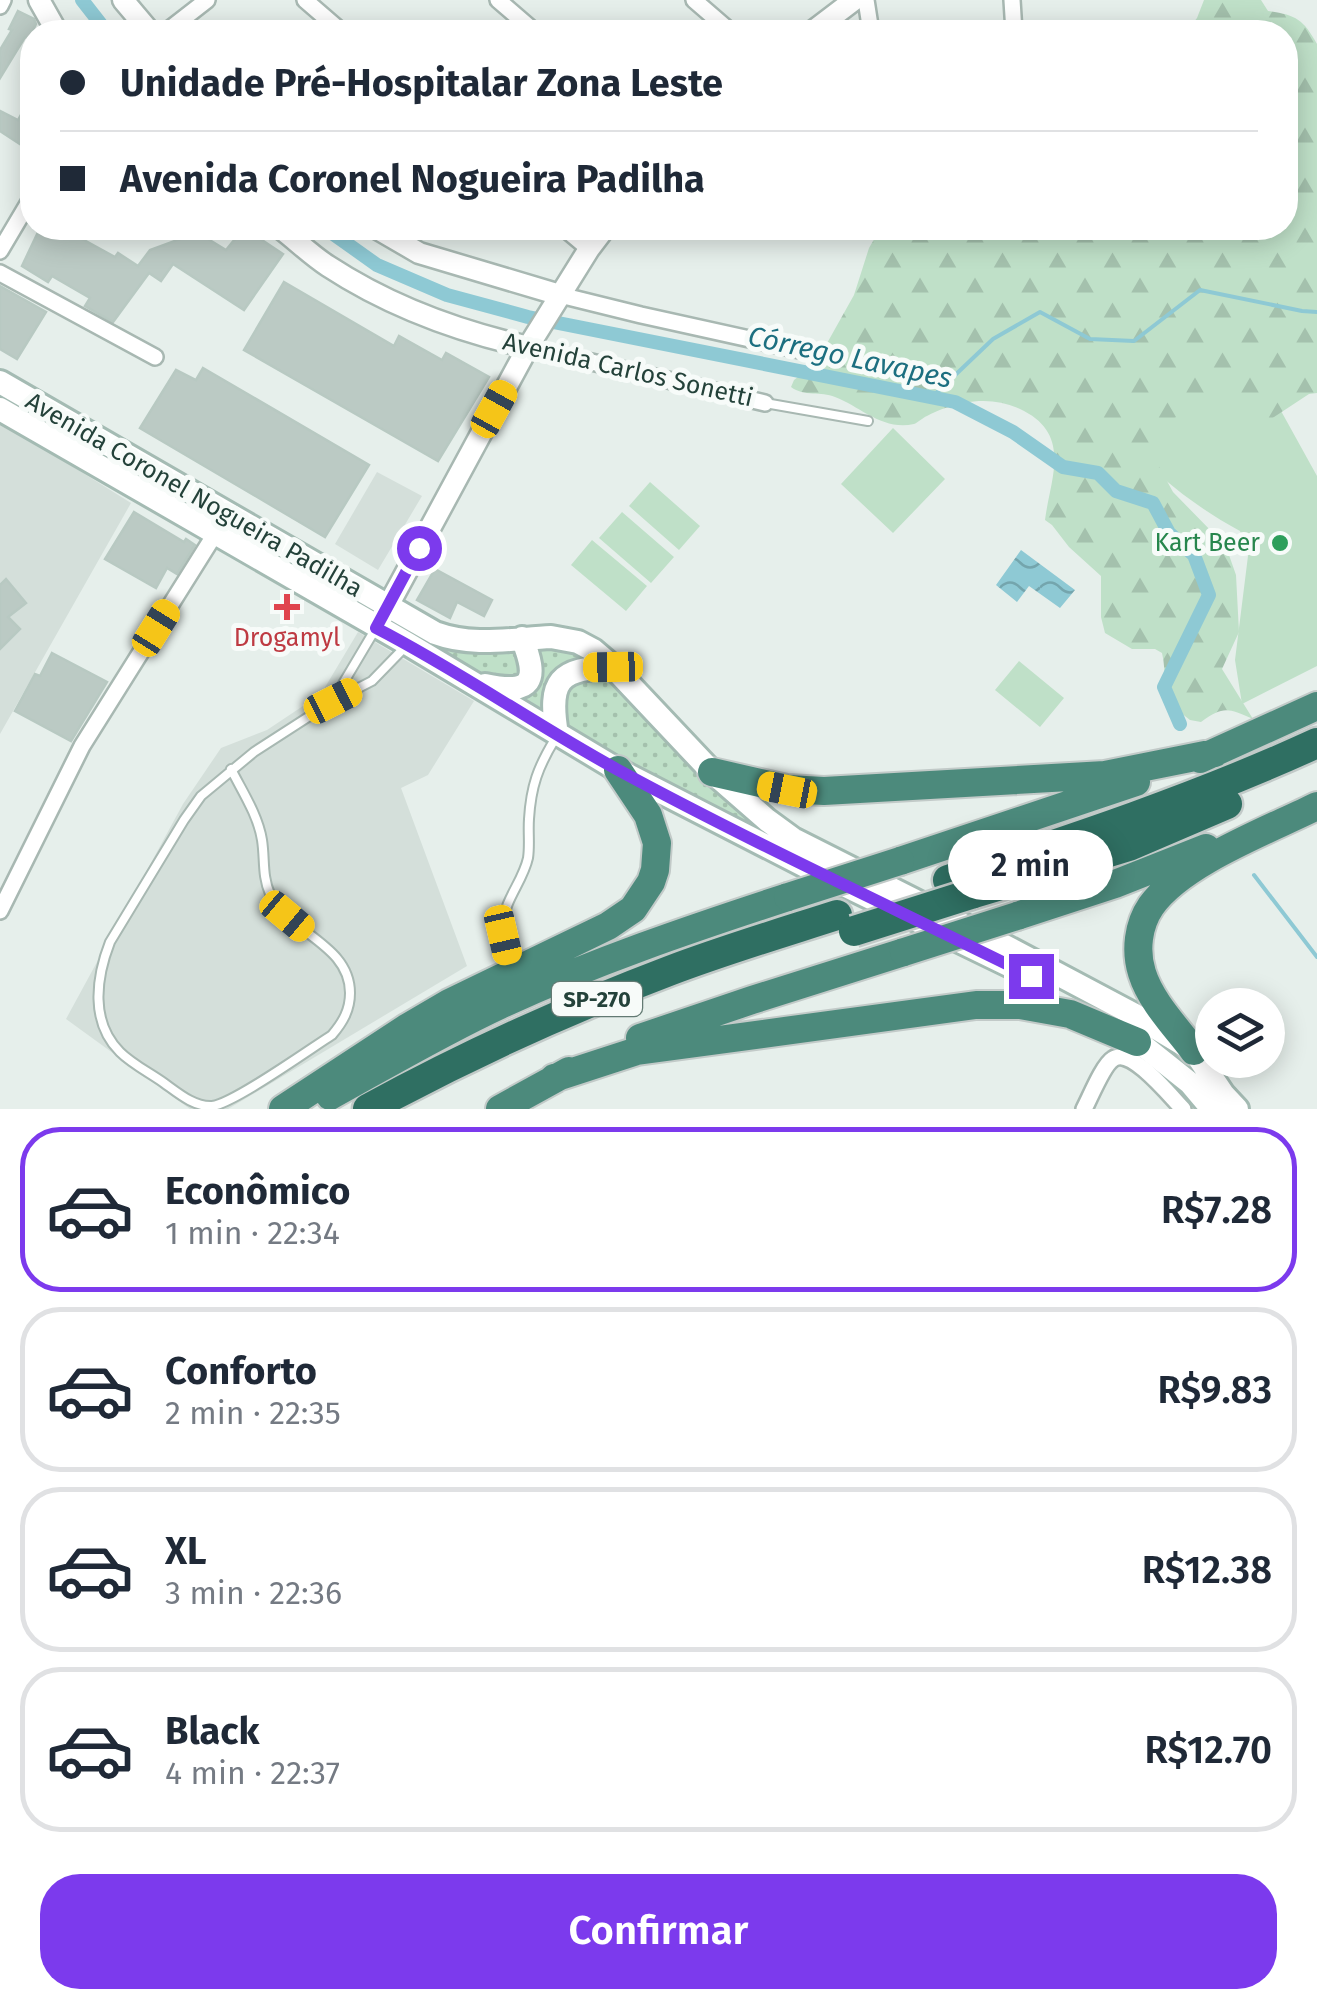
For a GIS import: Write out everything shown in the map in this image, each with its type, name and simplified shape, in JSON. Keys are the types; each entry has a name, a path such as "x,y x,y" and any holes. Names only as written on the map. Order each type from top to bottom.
{"highway":[{"path":"307,1109 460,1024 648,944 1078,803 1216,753 1317,706"},
{"name":"SP-270","path":"960,887 1317,743"},
{"path":"712,772 787,790 824,791 1090,776 1216,753"},
{"name":"SP-270","path":"368,1109 489,1047 672,969 845,923 960,887 1129,846 1317,764"},
{"path":"282,1109 408,1026 608,926 633,908 643,897 655,870 657,843 648,815 618,770"},
{"path":"1194,1051 1156,1001 1141,970 1139,938 1147,913 1164,892 1190,871 1317,803"},
{"name":"SP-270","path":"500,1109 622,1044 1115,884 1317,803"},
{"name":"SP-270","path":"410,1109 488,1069 604,1018 845,923"},
{"path":"554,1078 637,1051 976,1005 1020,1005 1070,1014 1128,1049"}],"main road":[{"name":"Avenida Coronel Nogueira Padilha","path":"0,382 382,618 408,644 618,770 1098,1010 1128,1049 1190,1084 1212,1109"},
{"name":"Avenida Coronel Nogueira Padilha","path":"0,409 215,534 382,618 454,640 551,637 578,642 593,650 712,772 793,838 1133,1014 1194,1051"},
{"path":"472,682 506,690 525,685 532,667 522,638"},
{"path":"557,734 553,701 560,682 578,670 613,667"},
{"path":"1194,1051 1237,1109"}],"street":[{"path":"122,0 140,20"},
{"path":"182,20 208,0"},
{"path":"305,0 328,20"},
{"path":"498,0 521,20"},
{"path":"694,0 717,20"},
{"path":"828,20 854,0"},
{"path":"0,251 20,217"},
{"name":"Avenida Carlos Sonetti","path":"295,240 325,265 407,310 490,337 531,342 765,403"},
{"path":"394,240 419,253 556,300 804,351"},
{"path":"572,240 583,257 577,282 582,290 641,315"},
{"path":"382,618 531,342 596,240"},
{"path":"0,273 155,357"},
{"name":"Avenida Carlos Sonetti","path":"490,337 508,352 512,377"},
{"path":"0,911 82,746 215,534"},
{"path":"1084,1109 1112,1059 1128,1049"},
{"path":"1128,1049 1124,1056 1138,1063 1183,1109"}],"lane":[{"path":"765,403 868,422"},
{"path":"333,701 382,618"},
{"path":"232,769 262,840 264,873 274,903 340,960 347,973 350,1000 332,1035 237,1095 211,1106 188,1100 122,1054 110,1040 99,1011 98,980 110,942 200,796 232,769 333,701 372,681 408,644"},
{"path":"512,973 503,921 524,873 534,781 557,734"}],"shaded area":[{"path":"0,421 131,503 0,734"},
{"path":"377,472 422,496 378,570 335,544"},
{"path":"358,632 474,701 428,775 401,788 467,966 228,1109 190,1109 66,1019 183,804 221,748 267,730 321,694"}],"green space":[{"path":"1204,0 1261,0 1268,11 1298,20 1195,20"},
{"path":"1298,20 1307,29 1317,44 1317,393 1309,394 1271,419 1263,416 1256,400 1228,390 1165,423 1152,440 1156,461 1173,492 1229,555 1236,575 1239,632 1222,669 1253,719 1226,710 1201,722 1190,720 1176,709 1168,712 1162,653 1155,649 1132,649 1105,633 1101,576 1045,520 1054,460 1048,433 1039,421 1010,405 980,401 945,408 914,424 892,424 835,397 791,387 826,345 854,295 874,240 1298,240"},
{"name":"Kart Beer","path":"1259,371 1317,476 1317,666 1242,704 1235,660 1248,556 1240,531 1177,489 1121,438"},
{"path":"893,428 945,479 893,533 841,484"},
{"path":"650,482 700,526 679,550 629,506"},
{"path":"622,512 674,557 651,583 599,538"},
{"path":"592,540 647,586 626,611 571,565"},
{"path":"388,616 583,651 790,844 648,780 384,623"},
{"path":"1019,661 1064,698 1040,727 995,690"}],"water":[{"path":"1021,550 1075,590 1060,608 1029,586 1017,602 996,585"}],"building":[{"path":"18,11 34,20 20,20 20,45 0,78 0,50 12,30 9,29"},
{"path":"0,111 18,120 20,116 20,144 0,131"},
{"path":"34,240 84,240 115,257 118,253 138,266 150,250 178,240 210,240 226,250 234,240 262,240 283,254 244,310 173,264 161,281 149,273 113,322 85,306 90,298 52,276 48,282 22,266"},
{"path":"284,282 394,346 399,336 442,360 446,353 489,377 438,461 244,350"},
{"path":"0,286 46,312 17,359 0,349"},
{"path":"203,368 369,465 325,537 140,428 176,370 196,380"},
{"path":"134,512 195,545 177,574 167,568 156,588 105,559"},
{"path":"435,569 492,600 484,616 457,602 450,618 417,600"},
{"path":"6,579 26,603 8,617 20,629 0,649 0,585"},
{"path":"52,653 107,682 71,741 15,711 35,674 40,676"}],"waterway":[{"path":"82,0 98,20"},
{"name":"Córrego Lavapes","path":"342,240 377,265 447,295 528,317 955,402 1013,432 1063,467 1098,473 1116,491 1153,503 1169,533 1194,555 1209,595 1164,687 1180,724"},
{"path":"931,398 993,339 1040,312 1090,339 1134,341 1200,290 1317,312"},
{"name":"Córrego Lavapes","path":"1254,875 1317,957"}],"place":[{"name":"Kart Beer","path":"1280,543"},
{"name":"Drogamyl","path":"287,607"}],"route":[{"path":"419,548 376,628 618,770 1031,976"}]}
